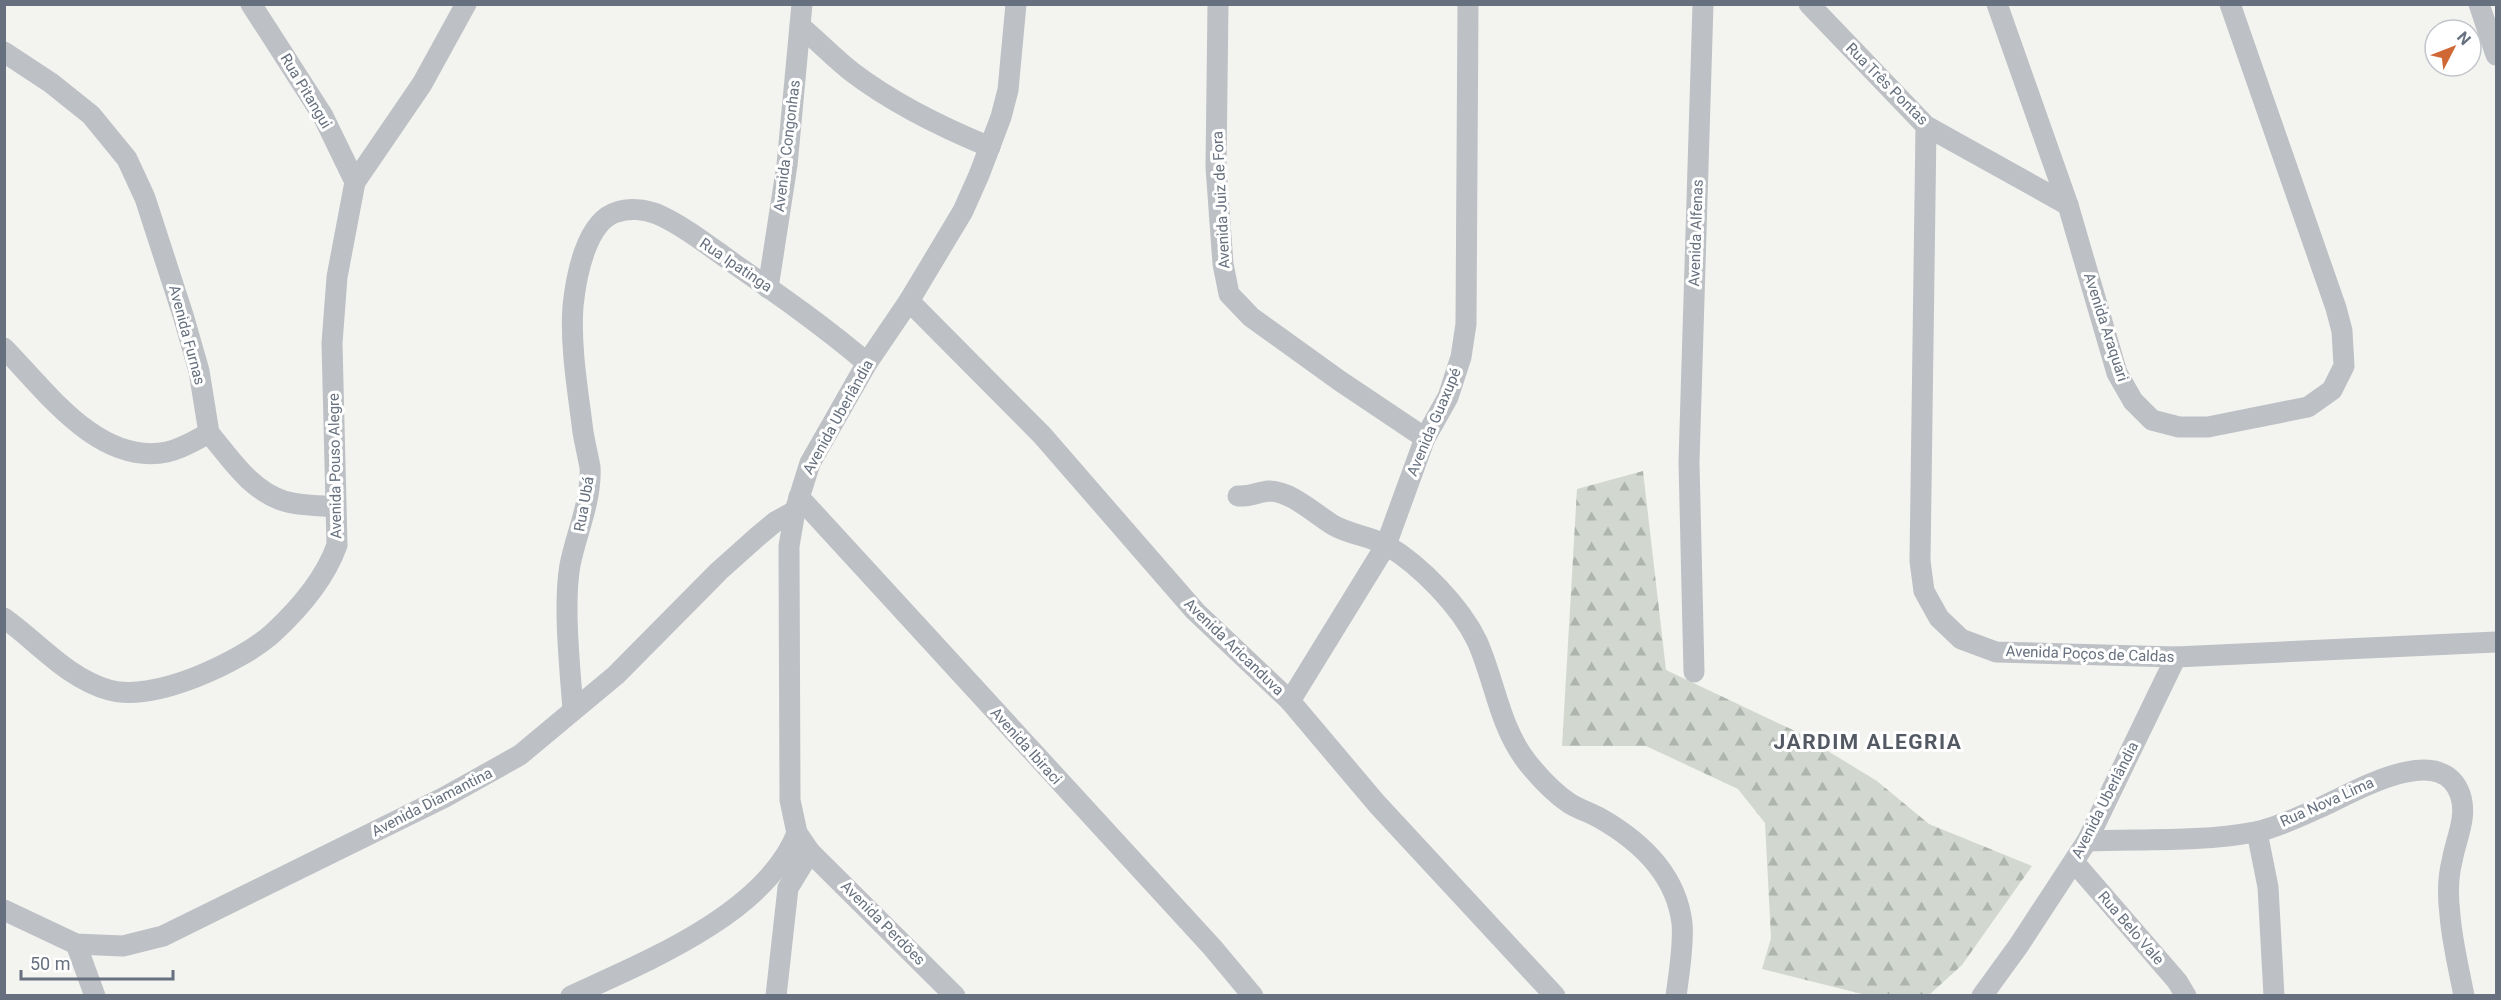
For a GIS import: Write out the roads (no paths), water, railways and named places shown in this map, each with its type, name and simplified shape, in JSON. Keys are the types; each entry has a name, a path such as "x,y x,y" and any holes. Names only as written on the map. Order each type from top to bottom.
{"street":[{"name":"Rua Pitangui","path":"250,4 323,116 355,182"},
{"name":"Avenida Pouso Alegre","path":"4,618 57,662 87,681 111,691 136,693 175,686 220,667 272,634 313,590 330,565 337,545 332,343 337,277 355,182 422,84 466,4"},
{"name":"Avenida Congonhas","path":"768,288 787,165 802,4"},
{"name":"Avenida Uberlândia","path":"810,852 797,833 790,800 789,546 797,504 810,463 867,363 909,300 963,211 990,147 1008,90 1016,4"},
{"name":"Avenida Juiz de Fora","path":"1218,4 1216,167 1223,264 1229,294 1251,317 1425,438"},
{"name":"Avenida Guaxupé","path":"1290,702 1386,545 1425,438 1448,397 1461,357 1466,324 1468,4"},
{"name":"Avenida Alfenas","path":"1694,672 1689,462 1703,4"},
{"name":"Rua Três Pontas","path":"1809,4 1926,126 2068,205"},
{"name":"Avenida Araquari","path":"1996,4 2068,205 2117,373 2133,401 2152,420 2179,427 2208,427 2308,407 2332,390 2344,366 2342,331 2336,308 2230,4"},
{"path":"2479,4 2496,56"},
{"path":"800,26 852,71 886,96 942,127 990,147"},
{"name":"Avenida Furnas","path":"4,52 51,83 91,115 127,159 145,198 183,315 199,371 209,433"},
{"name":"Avenida Poços de Caldas","path":"1926,126 1920,561 1924,591 1939,618 1961,639 1996,652 2175,657 2496,642"},
{"name":"Rua Ipatinga","path":"594,229 615,212 627,210 656,214 690,234 825,327 867,363"},
{"name":"Rua Ubá","path":"573,710 568,612 570,567 581,524 590,469 583,434 573,346 573,304 583,259 594,229"},
{"name":"Avenida Aricanduva","path":"909,300 1042,435 1195,611 1290,702 1377,804 1555,996"},
{"path":"4,348 78,424 106,443 132,453 169,452 209,433 255,485 271,495 285,502 335,507"},
{"path":"1238,496 1249,497 1269,491 1288,496 1347,533 1386,545 1446,595 1464,618 1477,641 1503,721 1526,760 1543,781 1570,804 1599,817 1660,866 1674,891 1682,924 1676,996"},
{"name":"Avenida Diamantina","path":"4,910 76,944 105,946 133,944 163,936 484,777 520,755 616,675 749,544 797,504"},
{"name":"Avenida Ibiraci","path":"797,504 1212,947 1253,996"},
{"name":"Avenida Uberlândia","path":"1982,996 2019,945 2087,841 2175,657"},
{"name":"Rua Nova Lima","path":"2087,841 2170,839 2257,832 2318,809 2379,778 2430,771 2443,774 2453,782 2460,794 2464,814 2451,863 2450,915 2464,996"},
{"path":"2257,832 2268,887 2274,996"},
{"path":"571,996 662,954 721,918 777,869 791,848 797,833"},
{"path":"776,996 788,888 810,852"},
{"name":"Avenida Perdões","path":"810,852 955,996"},
{"name":"Rua Belo Vale","path":"2074,862 2177,981 2186,996"},
{"path":"76,944 95,996"}],"district":[{"name":"JARDIM ALEGRIA","path":"1868,742"}]}
